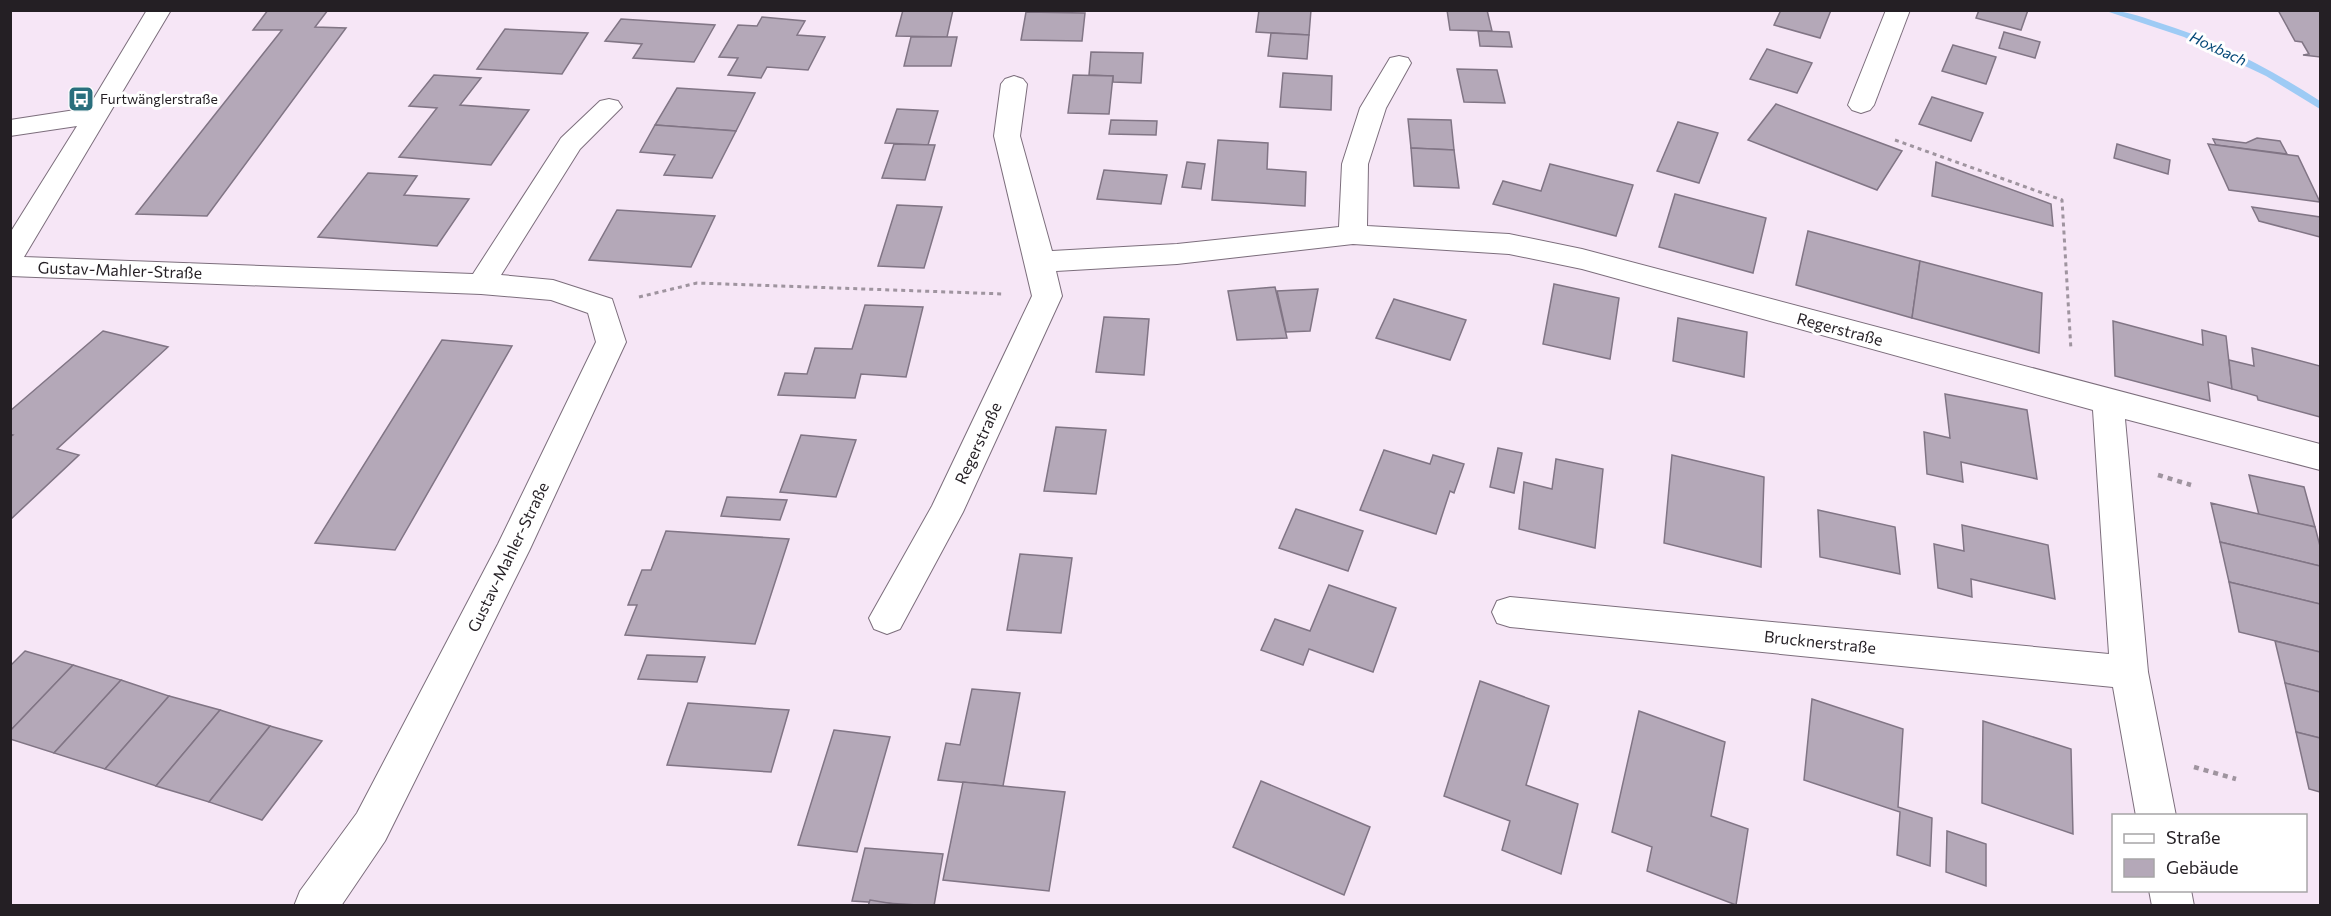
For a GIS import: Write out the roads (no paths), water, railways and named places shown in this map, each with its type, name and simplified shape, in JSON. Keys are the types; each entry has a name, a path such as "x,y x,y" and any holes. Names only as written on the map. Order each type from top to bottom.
{"street":[{"path":"10,256 65,173 94,115 159,10"},
{"path":"1861,105 1898,10"},
{"path":"1353,235 1354,164 1373,108 1399,63"},
{"path":"1014,84 1007,136 1040,262"},
{"path":"480,284 570,144 609,107"},
{"path":"10,128 94,115"},
{"name":"Regerstraße","path":"887,618 946,512 1047,296 1040,262 1177,254 1353,235 1509,244 1582,259 2074,393 2320,457"},
{"name":"Gustav-Mahler-Straße","path":"10,266 480,284 553,290 601,306 611,342 513,549 371,827 315,906"},
{"path":"2108,402 2129,672 2156,814"},
{"name":"Brucknerstraße","path":"1510,612 2129,672"}],"waterway":[{"name":"Hoxbach","path":"2108,10 2188,35 2270,74 2320,106"}],"place":[{"name":"Furtwänglerstraße","path":"81,99"}]}
